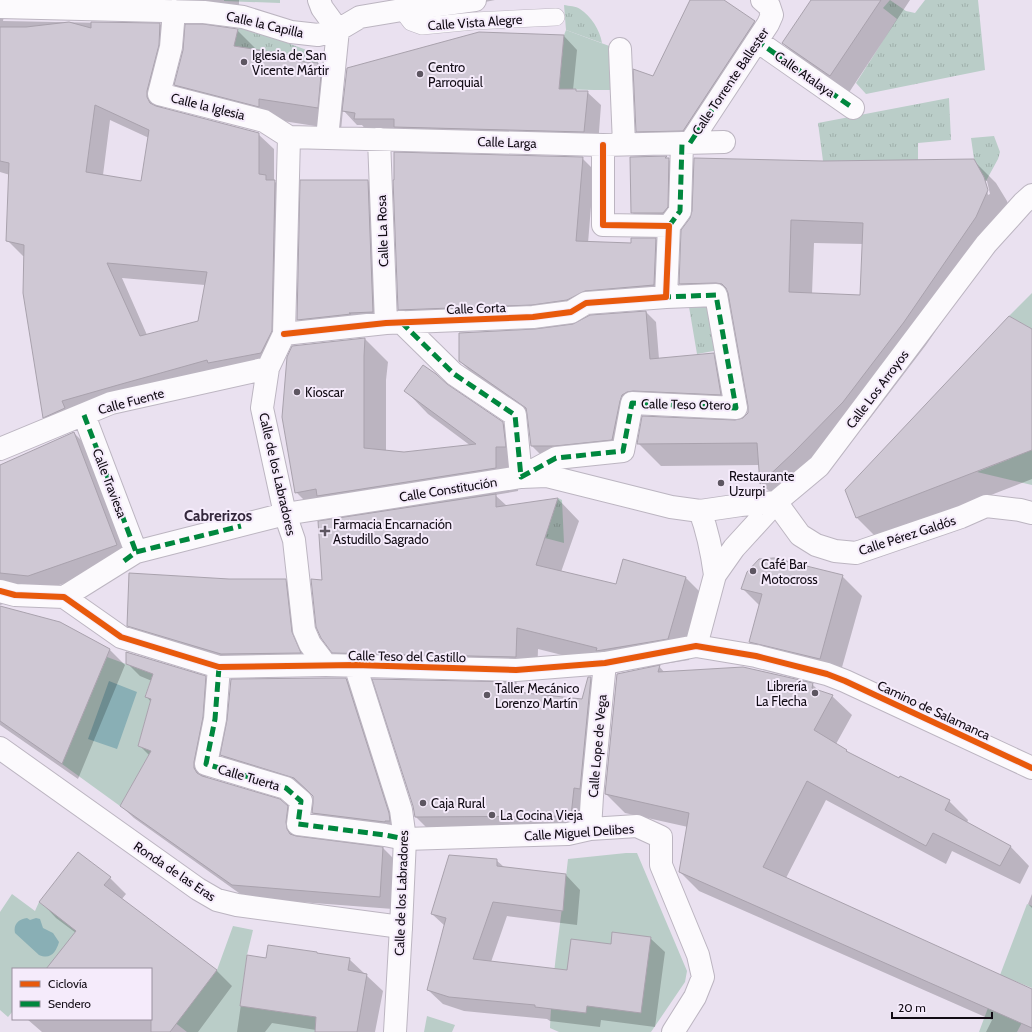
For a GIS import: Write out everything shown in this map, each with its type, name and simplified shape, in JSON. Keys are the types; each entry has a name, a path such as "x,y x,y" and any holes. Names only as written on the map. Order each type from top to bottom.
{"street":[{"path":"319,0 322,8 338,30 327,138"},
{"name":"Calle Vista Alegre","path":"338,30 360,18 402,10 475,0"},
{"name":"Calle Torrente Ballester","path":"686,143 768,24 772,15 769,6 762,0"},
{"name":"Calle la Capilla","path":"0,7 204,12 243,17 291,32 318,35 338,30"},
{"name":"Calle la Iglesia","path":"174,11 171,47 159,94 264,121 289,137"},
{"name":"Calle Atalaya","path":"757,41 853,108"},
{"path":"620,49 613,144 603,225 669,226"},
{"name":"Calle Larga","path":"289,137 613,144 724,142"},
{"name":"Calle de los Labradores","path":"289,137 284,334 268,368 262,408 285,514 294,540 304,630 310,644 326,665"},
{"name":"Calle La Rosa","path":"379,139 393,323"},
{"path":"666,297 669,226 680,212 686,143"},
{"name":"Calle Los Arroyos","path":"696,646 715,576 734,548 776,502 819,466 982,250 1023,203 1032,195"},
{"name":"Calle Teso Otero","path":"521,477 556,458 623,452 632,403 736,408 716,296 666,297"},
{"name":"Calle Corta","path":"284,334 393,323 533,317 571,312 586,303 666,297"},
{"path":"393,323 454,374 515,415 521,477"},
{"name":"Calle Fuente","path":"0,449 111,404 268,368"},
{"name":"Calle Traviesa","path":"84,415 130,556"},
{"name":"Calle Constitución","path":"130,556 285,514 521,477 547,476 671,507 700,511 776,502"},
{"name":"Calle Pérez Galdós","path":"776,502 800,535 816,545 836,551 856,553 961,517 986,506 1032,513"},
{"name":"Calle Los Arroyos","path":"700,511 712,552 715,576"},
{"path":"0,591 15,595 64,597 130,556"},
{"name":"Calle Teso del Castillo","path":"64,597 121,637 219,667 355,665 516,670 605,663 696,646 756,656 827,674"},
{"name":"Calle Lope de Vega","path":"590,829 605,663"},
{"name":"Calle de los Labradores","path":"355,665 402,810 405,839 394,1032"},
{"name":"Calle Tuerta","path":"219,667 215,719 206,764 286,788 301,801 298,824 405,839"},
{"name":"Camino de Salamanca","path":"827,674 845,680 1032,768"},
{"name":"Ronda de las Eras","path":"0,748 198,889 216,900 237,905 401,927"},
{"name":"Calle Miguel Delibes","path":"405,839 568,834 590,829 637,826 661,837 661,865 698,955 703,977 695,997 673,1032"}],"lane":[{"name":"Calle Vista Alegre","path":"402,10 411,22 422,26 556,17"}],"green space":[{"path":"280,0 280,3 224,1"},
{"path":"890,0 906,11 915,13 925,0 978,0 985,70 866,94 856,83 897,19 883,8"},
{"path":"564,5 578,8 588,15 597,28 602,43 566,30"},
{"path":"239,25 312,52 317,55 318,63 295,61 295,56 234,46"},
{"path":"566,30 612,47 614,90 559,89 564,35"},
{"path":"949,98 951,140 918,143 918,160 823,161 818,123"},
{"path":"994,136 1000,152 998,159 986,181 974,159 971,138"},
{"path":"1032,293 1032,329 1009,316"},
{"path":"710,305 719,350 697,354 689,307"},
{"path":"1032,431 1032,485 977,472 1010,459 1012,453"},
{"path":"558,498 562,500 564,543 545,538"},
{"path":"107,657 153,674 145,696 151,699 138,746 151,751 120,806 62,764"},
{"path":"637,853 687,971 685,982 651,1032 559,1032 550,1028 551,1007 568,859"},
{"path":"12,894 35,911 39,902 81,934 47,968 12,968 12,1012 8,1017 0,1010 0,912"},
{"path":"1027,904 1032,906 1032,988 1000,975"},
{"path":"233,926 253,930 247,955 240,1006 316,1017 315,1032 187,1032 152,1005 152,988 185,1012 217,970"},
{"path":"995,989 1028,1011 1017,1032 979,1032"},
{"path":"427,1016 455,1025 452,1032 424,1032"}],"shaded area":[{"path":"109,681 137,692 117,749 88,739"},
{"path":"27,918 30,920 36,918 40,919 43,928 53,933 59,942 55,952 50,956 39,955 15,933 17,922"}],"building":[{"path":"690,0 724,0 755,21 683,131 636,132 633,69 653,76"},
{"path":"811,0 881,0 830,76 782,43"},
{"path":"69,22 91,28 91,22 160,23 159,45 147,91 147,97 150,103 156,106 259,133 259,174 266,175 266,180 275,180 272,331 261,353 208,363 207,360 62,401 65,408 43,418 23,293 24,245 6,241 9,163 0,161 0,27 26,27","holes":["95,105 149,130 141,181 86,172","107,263 207,272 198,321 140,336"]},
{"name":"Iglesia de San Vicente Mártir","path":"185,24 203,24 238,29 234,46 296,56 295,61 318,63 316,76 321,75 318,108 259,99 259,107 174,85 183,50"},
{"path":"479,32 564,35 559,89 588,91 584,132 394,127 394,119 354,119 355,113 342,111 347,68"},
{"path":"394,152 583,157 576,241 631,243 631,238 656,238 654,285 585,291 567,300 532,305 398,310 393,180"},
{"path":"667,156 665,158 669,158 668,207 663,213 631,213 630,157"},
{"path":"694,158 823,161 974,159 984,177 988,190 976,217 904,322 843,402 760,484 757,443 637,444 642,416 735,420 743,418 748,413 748,406 726,288 722,284 716,283 679,284 681,230 690,218 692,211","holes":["791,220 863,223 860,295 789,292"]},
{"path":"300,180 368,180 373,312 349,313 351,314 297,320"},
{"path":"646,311 650,359 714,353 721,395 627,392 622,395 620,401 612,440 555,446 531,446 526,408 459,361 459,333 535,329 573,324 590,315"},
{"path":"1009,316 1032,329 1032,450 856,518 845,490"},
{"path":"365,338 364,448 404,452 476,444 404,391 423,365 447,384 503,422 506,447 496,447 496,468 317,496 316,489 295,493 282,417 287,357 292,346"},
{"path":"74,432 117,545 28,576 0,573 0,465"},
{"path":"496,494 496,507 558,498 536,565 616,584 623,559 686,577 668,639 596,651 597,648 517,628 516,657 332,653 321,638 316,627 311,579 322,580 318,521"},
{"path":"774,558 843,575 820,659 749,642 762,594 741,589 747,572 759,559"},
{"path":"129,573 229,579 286,579 292,632 301,653 221,654 127,626"},
{"path":"0,606 60,622 110,649 62,764 0,721"},
{"path":"126,652 206,676 203,717 194,762 194,768 197,773 202,776 280,799 288,806 286,822 287,829 290,834 383,847 380,897 232,885 120,806 151,751 138,746 151,699 145,697 153,674 126,664"},
{"path":"660,665 658,672 743,667 813,683 812,688 833,695 814,730 847,750 846,751 899,778 900,776 950,800 945,810 1011,846 1000,866 933,833 926,846 807,781 763,867 1032,989 1032,1028 679,872 689,813 605,794 617,674"},
{"path":"588,677 591,677 580,789 574,788 571,816 415,817 413,806 372,679 516,682 516,692 582,699"},
{"path":"346,678 389,813 390,821 385,822 312,813 313,796 294,778 220,755 227,720 231,679"},
{"path":"78,852 111,877 104,885 217,970 170,1032 151,1032 152,968 47,968 76,931 39,902"},
{"path":"449,855 497,859 497,866 566,874 563,911 493,902 473,959 567,970 571,939 611,944 612,932 651,937 641,1013 587,1006 586,1013 535,1007 535,1005 449,997 427,990 446,918 431,914"},
{"path":"268,945 350,958 348,970 367,974 357,1032 315,1032 316,1017 240,1006 247,955 266,958"}],"marked path":[{"path":"690,143 757,41 853,108"},
{"path":"669,226 680,211 682,143"},
{"path":"401,322 454,374 515,415 521,477 556,458 623,451 632,403 736,408 716,295 666,297"},
{"path":"84,415 136,552"},
{"path":"124,561 136,552 241,526"},
{"path":"219,667 215,719 206,764 286,788 301,801 298,824 405,839"}],"cycle path":[{"path":"284,334 386,323 533,317 571,312 586,303 666,297 669,226 603,225 603,145"},
{"path":"0,591 15,595 64,597 121,637 219,667 355,665 516,670 605,663 696,646 756,656 827,674 845,681 1032,768"}],"place":[{"name":"Iglesia de San Vicente Mártir","path":"244,62"},
{"name":"Centro Parroquial","path":"420,74"},
{"name":"Kioscar","path":"297,392"},
{"name":"Restaurante Uzurpi","path":"721,483"},
{"name":"Farmacia Encarnación Astudillo Sagrado","path":"325,531"},
{"name":"Café Bar Motocross","path":"753,571"},
{"name":"Librería La Flecha","path":"815,693"},
{"name":"Taller Mecánico Lorenzo Martín","path":"487,695"},
{"name":"Caja Rural","path":"423,803"},
{"name":"La Cocina Vieja","path":"492,815"}],"district":[{"name":"Cabrerizos","path":"218,516"}]}
